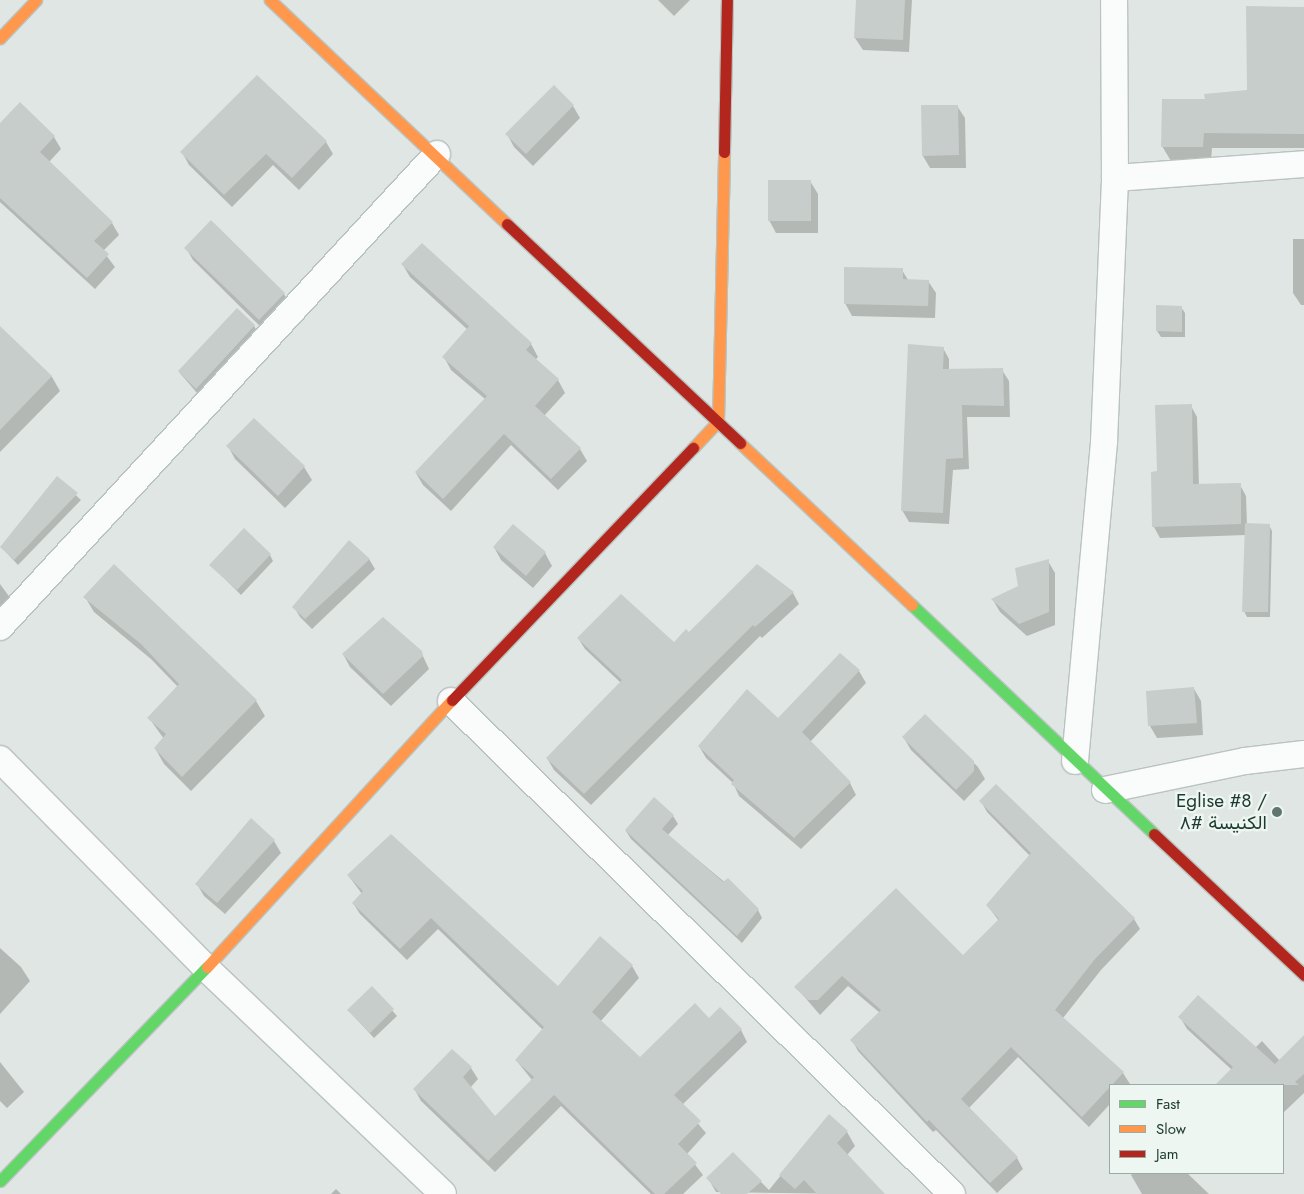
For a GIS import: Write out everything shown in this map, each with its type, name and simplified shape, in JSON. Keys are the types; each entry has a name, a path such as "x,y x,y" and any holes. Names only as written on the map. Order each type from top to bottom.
{"street":[{"path":"0,38 36,0"},
{"path":"270,0 437,154 1105,790 1304,975"},
{"path":"0,1181 206,968 451,700 718,421 727,0"},
{"path":"1075,761 1104,442 1115,178 1114,0"},
{"path":"0,627 437,154"},
{"path":"1115,178 1304,164"},
{"path":"451,700 952,1194"},
{"path":"1105,790 1245,761 1304,754"},
{"path":"0,759 206,968 443,1194"}],"building":[{"path":"856,0 905,0 903,40 854,38"},
{"path":"1246,6 1304,7 1304,134 1204,133 1203,147 1161,147 1162,99 1205,99 1204,94 1247,90"},
{"path":"257,75 327,141 292,178 266,154 224,195 180,152"},
{"path":"554,85 574,105 526,154 505,134"},
{"path":"20,102 55,136 40,152 113,222 94,241 109,254 87,278 0,198 0,123"},
{"path":"921,105 958,105 959,155 922,156"},
{"path":"768,180 811,180 811,221 768,221"},
{"path":"211,220 285,293 259,320 184,248"},
{"path":"422,243 532,343 526,350 559,379 535,406 581,448 551,479 504,434 443,499 415,472 487,396 442,357 469,326 401,264"},
{"path":"844,267 903,268 903,279 929,280 928,306 844,304"},
{"path":"1156,305 1182,306 1182,332 1156,331"},
{"path":"237,308 255,325 196,389 178,371"},
{"path":"0,326 52,376 0,430"},
{"path":"908,344 944,347 943,369 1003,368 1004,406 962,405 963,458 946,459 943,513 901,511"},
{"path":"1192,404 1193,484 1241,483 1241,524 1152,527 1151,472 1157,471 1155,405"},
{"path":"254,418 305,466 278,496 226,446"},
{"path":"57,476 78,493 14,560 0,547"},
{"path":"1245,523 1270,524 1268,612 1242,612"},
{"path":"513,524 546,552 526,576 493,547"},
{"path":"244,528 271,554 237,590 209,565"},
{"path":"349,540 370,559 305,619 292,607"},
{"path":"1049,559 1049,612 1019,624 991,599 1018,586 1015,568"},
{"path":"114,564 257,700 182,777 154,748 166,734 147,718 179,684 141,644 83,597"},
{"path":"757,564 794,592 755,627 753,625 584,794 546,758 622,680 577,638 621,594 674,642 686,629 689,632"},
{"path":"383,617 422,651 423,656 383,694 342,654"},
{"path":"840,653 860,670 802,732 851,782 794,838 731,784 734,780 698,746 747,689 778,718"},
{"path":"1194,687 1197,723 1148,726 1146,691"},
{"path":"925,714 974,761 974,771 956,790 902,737"},
{"path":"996,784 1135,918 1095,959 1055,1010 1124,1072 1113,1084 1109,1084 1109,1088 1082,1117 1011,1047 961,1099 1018,1157 990,1183 929,1120 927,1122 850,1040 881,1010 842,976 818,1000 808,1000 794,987 896,888 963,955 999,919 986,905 1031,853 979,801"},
{"path":"654,797 674,815 662,829 723,882 728,878 759,909 737,936 625,830"},
{"path":"251,818 275,840 217,903 195,884"},
{"path":"391,834 558,986 600,936 633,965 592,1012 640,1057 695,1003 709,1018 720,1007 742,1029 674,1095 701,1121 678,1144 697,1163 664,1194 655,1194 554,1095 488,1161 413,1089 452,1049 472,1067 463,1077 495,1116 534,1077 515,1060 544,1027 431,918 400,949 352,903 363,891 347,875"},
{"path":"372,986 394,1009 370,1033 347,1010"},
{"path":"1198,995 1275,1064 1304,1035 1304,1074 1295,1082 1299,1085 1216,1084 1233,1067 1178,1017"},
{"path":"829,1114 848,1131 837,1143 885,1194 817,1194 804,1180 795,1189 779,1175"},
{"path":"733,1152 762,1181 747,1194 721,1194 706,1178"}],"traffic: fast":[{"path":"912,605 1154,834"},
{"path":"0,1181 207,967"}],"traffic: slow":[{"path":"0,38 36,0"},
{"path":"270,0 507,224"},
{"path":"693,448 718,421 724,152"},
{"path":"740,443 912,605"},
{"path":"207,967 452,700"}],"traffic: jam":[{"path":"724,152 727,0"},
{"path":"507,224 740,443"},
{"path":"452,700 693,448"},
{"path":"1154,834 1304,975"}],"place":[{"name":"Eglise #8 / الكنيسة #٨","path":"1277,812"}]}
